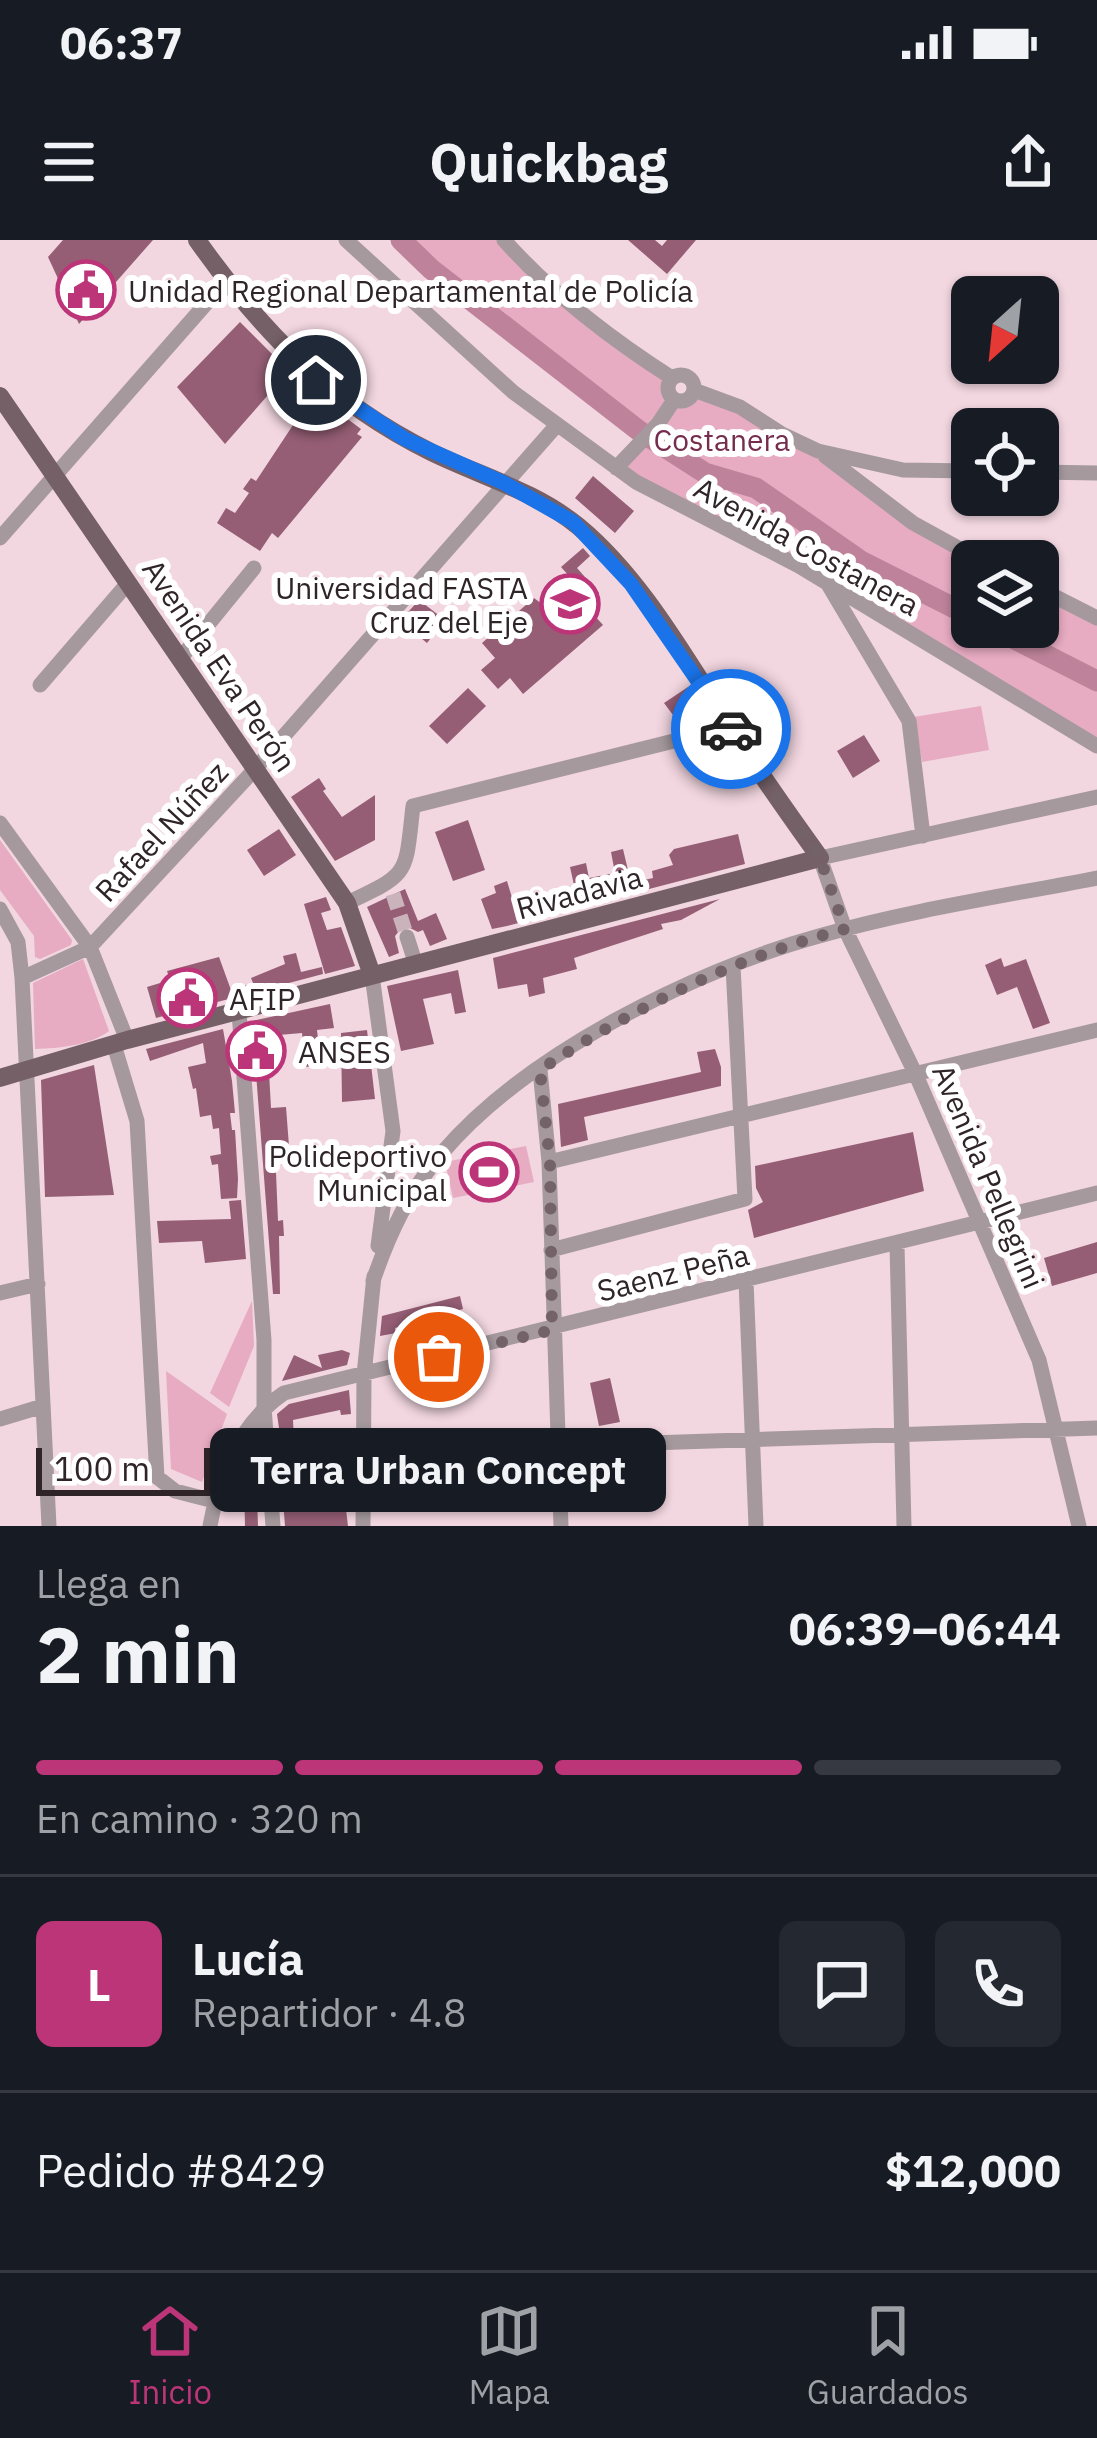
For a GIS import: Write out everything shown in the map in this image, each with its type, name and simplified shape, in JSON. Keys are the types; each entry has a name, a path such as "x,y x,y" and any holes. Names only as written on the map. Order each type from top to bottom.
{"main road":[{"path":"197,240 295,359 344,401 405,439 558,512 600,548 664,629 820,858"},
{"name":"Avenida Eva Perón","path":"0,396 346,903 372,976"},
{"name":"Rivadavia","path":"26,1066 820,858"},
{"path":"0,1066 26,1066"},
{"path":"0,1078 26,1066"}],"street":[{"name":"Avenida Costanera","path":"346,240 556,426 622,462 662,496 827,583 1097,746"},
{"path":"503,240 621,345 672,378 689,377 694,391"},
{"path":"0,538 226,280"},
{"path":"672,378 668,389 674,400"},
{"path":"674,400 688,400 694,391"},
{"path":"694,391 740,406 818,451 913,523 951,544"},
{"path":"622,462 674,400"},
{"name":"Rafael Núñez","path":"90,947 254,770 556,426"},
{"path":"818,451 903,470 951,471"},
{"path":"1059,472 1097,473"},
{"path":"180,659 254,568"},
{"path":"40,686 128,583"},
{"path":"827,583 909,721 923,836"},
{"path":"1059,598 1097,617"},
{"path":"346,903 391,889 406,862 413,806 730,727"},
{"name":"Rivadavia","path":"820,858 1097,796"},
{"path":"0,823 90,947 121,1043 137,1121 158,1477 175,1491 214,1501"},
{"name":"Avenida Pellegrini","path":"820,858 845,929 916,1075 1039,1360 1079,1526"},
{"path":"373,1281 389,1234 441,1154 486,1109 626,1015 734,966 845,929 1097,878"},
{"path":"0,909 18,942 22,978 49,1526"},
{"path":"407,937 416,965"},
{"path":"22,978 90,947"},
{"path":"551,1250 745,1199 734,966"},
{"path":"363,1526 364,1375 393,1131 372,976"},
{"path":"239,1012 273,1526"},
{"path":"550,1162 1097,1030"},
{"path":"540,1070 550,1162 561,1526"},
{"name":"Saenz Peña","path":"264,1407 284,1393 1097,1193"},
{"path":"896,1244 904,1526"},
{"path":"746,1281 756,1526"},
{"path":"0,1293 38,1284"},
{"path":"0,1419 43,1406"},
{"path":"210,1526 230,1460 264,1407"},
{"path":"559,1446 1097,1428"}],"green space":[{"name":"Costanera","path":"401,240 504,240 668,383 669,395 678,401 691,397 740,407 951,547 951,648 1026,648 1097,687 1097,746 616,468 646,436 431,269"},
{"path":"1059,599 1097,618 1097,681 1033,648 1059,648"},
{"path":"981,706 989,750 922,762 914,717"},
{"path":"0,840 72,940 71,945 35,957 34,936 0,890"},
{"path":"83,959 109,1031 83,1043 35,1049 33,983"},
{"name":"Polideportivo Municipal","path":"526,1146 534,1182 453,1198 445,1162"},
{"path":"252,1301 254,1346 229,1407 210,1393"},
{"path":"166,1371 227,1414 202,1482 171,1469"}],"building":[{"name":"Unidad Regional Departamental de Policía","path":"63,240 153,240 79,324 48,257"},
{"path":"628,240 655,240 662,246 667,240 696,240 667,274"},
{"path":"240,322 289,371 225,444 177,387"},
{"path":"322,400 361,429 357,434 362,437 278,538 272,533 260,551 217,523 226,508 235,513 249,493 243,489 251,478 256,481 297,419 310,417"},
{"path":"593,476 634,511 615,533 575,498"},
{"path":"583,548 590,556 577,568 599,593 585,605 603,625 523,694 510,678 498,689 481,670 495,658 482,643 534,598 550,610 578,586 561,567"},
{"path":"419,600 445,620 427,643 400,621"},
{"path":"688,687 710,720 682,727 664,703"},
{"path":"468,688 486,706 447,744 429,726"},
{"path":"864,735 880,761 853,778 837,751"},
{"path":"319,778 342,817 375,795 375,840 335,861 291,797"},
{"path":"468,820 485,870 453,881 435,832"},
{"path":"279,829 296,855 264,876 247,850"},
{"path":"738,834 745,864 507,926 492,929 481,899 496,893 494,886 507,881 513,901 574,885 570,867 586,863 589,878 615,873 611,852 623,849 631,883 653,878 652,871 673,865 669,855 674,849"},
{"path":"405,889 418,921 436,913 447,939 430,946 423,930 404,925 395,936 399,953 389,957 367,907"},
{"path":"326,897 331,910 321,913 327,930 341,927 355,966 325,974 304,904"},
{"path":"720,899 681,920 661,924 663,929 574,958 577,969 543,978 545,993 529,997 527,984 498,989 493,958"},
{"path":"296,953 301,972 322,967 323,974 206,1005 202,995 176,1004 179,1012 156,1018 147,987 170,980 167,971 219,957 231,990 253,983 251,978 285,964 283,956"},
{"path":"1001,958 1004,967 1026,959 1050,1023 1033,1029 1017,987 997,995 985,965"},
{"path":"458,970 466,1012 455,1014 451,993 423,999 434,1044 401,1051 387,986"},
{"path":"330,1004 334,1028 317,1030 321,1065 306,1067 302,1033 267,1036 271,1108 286,1107 289,1146 275,1148 278,1221 283,1220 284,1236 279,1236 280,1294 273,1294 252,1021"},
{"path":"223,1029 232,1081 235,1113 230,1113 238,1179 237,1198 221,1199 218,1164 212,1165 210,1156 221,1154 219,1128 213,1129 211,1115 200,1117 188,1067 206,1063 203,1043 150,1061 146,1049"},
{"path":"367,1030 375,1099 342,1102 341,1033"},
{"path":"715,1049 721,1086 584,1117 588,1140 561,1147 558,1104 701,1072 697,1052"},
{"path":"94,1065 114,1195 45,1197 41,1080"},
{"path":"913,1132 924,1191 754,1238 748,1210 763,1202 756,1188 755,1166"},
{"path":"241,1200 246,1259 205,1263 202,1241 159,1243 157,1221 231,1219 229,1201"},
{"path":"1097,1242 1097,1273 1052,1286 1044,1258"},
{"path":"460,1296 463,1309 380,1336 382,1316"},
{"path":"350,1353 347,1365 282,1381 294,1355 322,1368 318,1355"},
{"path":"610,1378 620,1422 599,1426 590,1383"},
{"path":"349,1390 351,1414 341,1415 340,1410 293,1420 294,1441 281,1442 277,1414 289,1404"},
{"path":"303,1460 312,1506 330,1504 327,1465 347,1462 348,1526 285,1526 280,1463"},
{"path":"240,1468 256,1468 258,1526 245,1526 244,1484 233,1484"}],"waterway":[{"path":"401,240 431,269 638,430 705,473 756,488 861,561 951,606"},
{"path":"1032,648 1097,681"}],"tunnel":[{"path":"393,894 407,937"}],"way so far":[{"path":"439,1357 552,1330 550,1162 540,1070 626,1015 681,988 845,929 820,858 731,729"}],"place":[{"name":"Unidad Regional Departamental de Policía","path":"86,290"},
{"name":"Universidad FASTA Cruz del Eje","path":"570,604"},
{"name":"AFIP","path":"187,998"},
{"name":"ANSES","path":"256,1051"},
{"name":"Polideportivo Municipal","path":"489,1172"},
{"name":"Terra Urban Concept","path":"439,1357"}],"route":[{"path":"316,380 405,439 504,483 573,522 631,584 731,729"}]}
